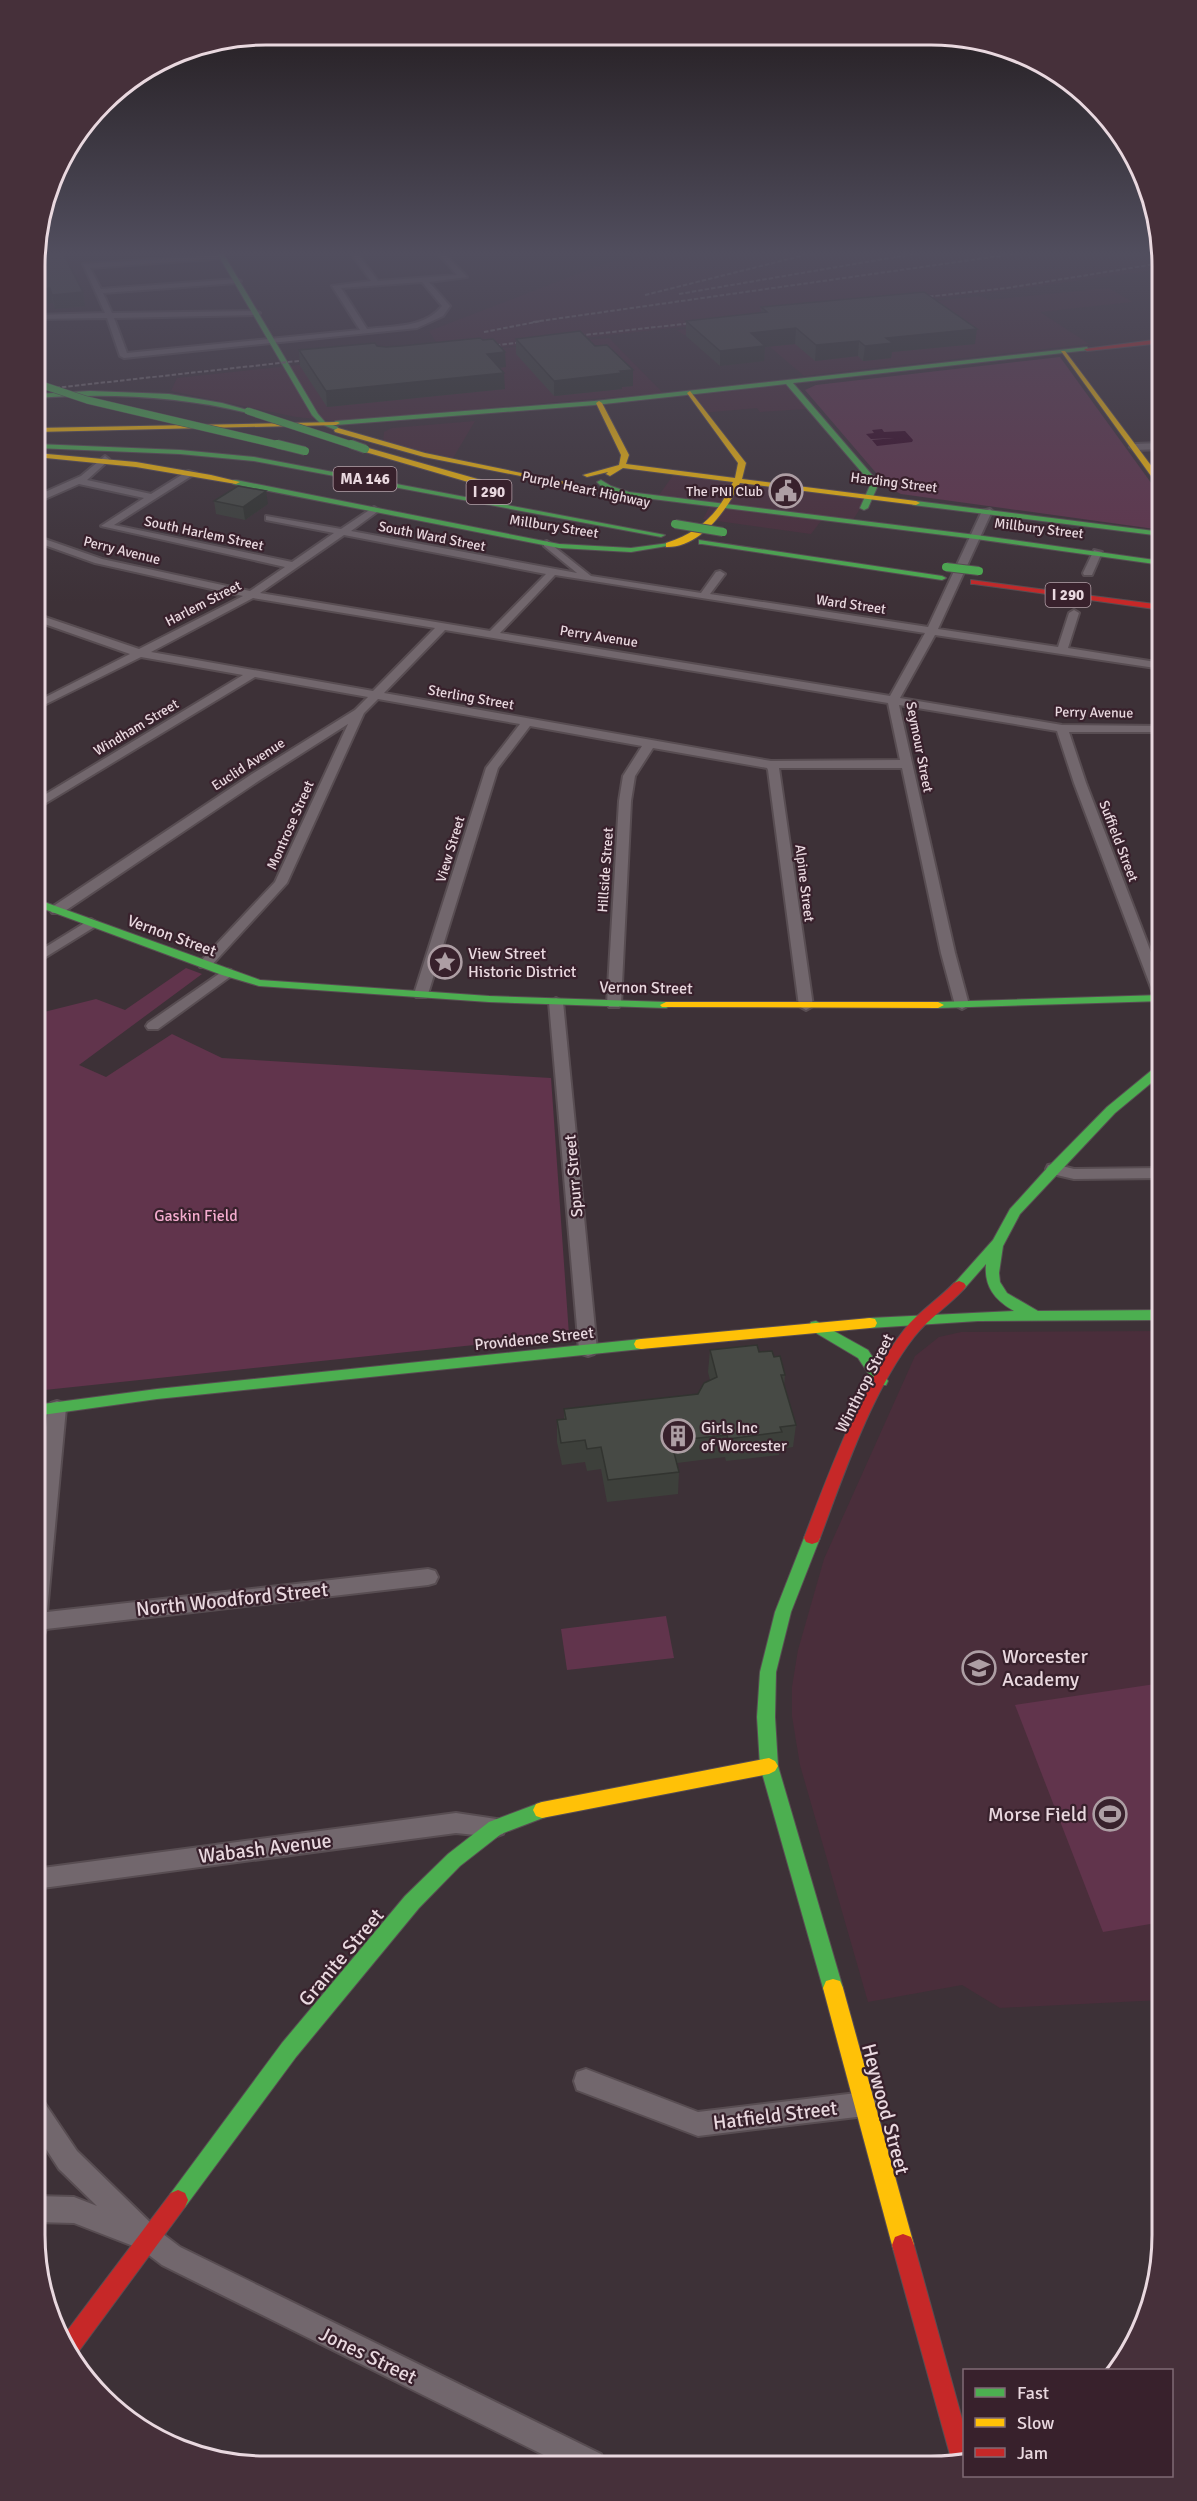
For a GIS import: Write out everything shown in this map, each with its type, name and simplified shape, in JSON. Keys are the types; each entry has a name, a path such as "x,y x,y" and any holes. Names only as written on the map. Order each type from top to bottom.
{"main road":[{"path":"290,370 315,415 323,423 338,430 379,443 532,477 571,480 589,487 622,466 625,460 624,452 599,403"},
{"path":"45,436 199,434 393,427 907,370"},
{"path":"1077,370 1152,471"},
{"path":"789,383 875,483 856,522"},
{"path":"45,386 95,402 310,452"},
{"name":"MA 146","path":"45,394 139,392 204,400 248,411 492,486"},
{"path":"587,475 617,492 721,505 743,471 742,463 690,393"},
{"name":"I 290","path":"45,398 266,452 476,500 661,536 976,576 1152,595"},
{"path":"45,430 323,423 599,403"},
{"path":"379,443 378,435 393,427"},
{"name":"MA 146","path":"45,446 254,459 476,500"},
{"name":"Millbury Street","path":"45,456 105,459 191,473 547,544 605,550 636,549 686,538 700,530 721,505 1097,552 1152,561"},
{"path":"571,480 622,466"},
{"name":"Harding Street","path":"622,466 1152,533"},
{"name":"I 290","path":"383,469 517,498 944,572"},
{"name":"Purple Heart Highway","path":"593,508 675,524"},
{"name":"I 290","path":"976,576 1152,606"},
{"name":"Vernon Street","path":"45,905 226,972 259,983 281,985 614,1004 962,1005 1152,998"},
{"name":"Winthrop Street","path":"769,1766 766,1717 768,1672 783,1612 849,1448 881,1381 907,1335 927,1320 998,1243 1015,1212 1111,1110 1152,1076"},
{"name":"Providence Street","path":"998,1243 991,1267 992,1286 995,1292 1008,1302 1038,1316"},
{"name":"Providence Street","path":"45,1410 157,1394 816,1326 978,1316 1152,1314"},
{"path":"816,1326 863,1354 881,1381"},
{"name":"Granite Street","path":"73,2342 290,2050 412,1902 454,1860 495,1827 546,1809 769,1766"},
{"name":"Heywood Street","path":"769,1766 961,2454"}],"street":[{"path":"1134,447 1152,446"},
{"path":"45,496 78,481 105,459"},
{"path":"78,481 152,497 191,473"},
{"name":"South Harlem Street","path":"152,497 106,526 296,566"},
{"name":"Harlem Street","path":"45,701 252,595 374,510"},
{"name":"Seymour Street","path":"962,1005 948,953 893,701 932,631 987,511"},
{"name":"South Ward Street","path":"269,519 590,579"},
{"name":"Perry Avenue","path":"45,541 99,561 252,595 1062,728 1152,729"},
{"path":"547,544 590,579"},
{"path":"1088,573 1097,552"},
{"path":"492,635 553,572"},
{"path":"703,597 720,574"},
{"name":"Ward Street","path":"590,579 1152,664"},
{"path":"1062,651 1074,613"},
{"name":"Sterling Street","path":"45,620 139,653 771,765 906,764"},
{"name":"Euclid Avenue","path":"57,910 256,777 359,712 442,627"},
{"name":"Windham Street","path":"45,800 252,674"},
{"name":"Montrose Street","path":"205,964 280,883 359,712"},
{"name":"View Street","path":"422,994 492,768 527,722"},
{"name":"Suffield Street","path":"1062,728 1080,783 1152,972"},
{"name":"Hillside Street","path":"614,1004 625,801 629,776 649,744"},
{"name":"Alpine Street","path":"771,765 774,770 789,869 806,1006"},
{"path":"45,953 91,923"},
{"path":"153,1026 226,972"},
{"name":"Spurr Street","path":"556,1002 588,1350"},
{"path":"1054,1169 1074,1174 1152,1173"},
{"path":"45,1527 57,1408"},
{"name":"North Woodford Street","path":"45,1625 428,1577"},
{"name":"Wabash Avenue","path":"45,1878 456,1823 495,1827"},
{"name":"Hatfield Street","path":"586,2081 698,2124 865,2104"},
{"path":"45,2126 68,2160 150,2240"},
{"path":"45,2209 74,2210 150,2240"},
{"name":"Jones Street","path":"150,2240 171,2256 239,2292 575,2456"}],"shaded area":[{"path":"254,370 640,370 663,393 336,421 296,417 171,391 177,378"},
{"path":"797,370 860,370 804,376"},
{"path":"787,385 807,409 760,412 757,408 701,413 689,396"},
{"path":"475,421 453,458 383,442 384,432 392,428"},
{"path":"882,429 884,432 905,431 913,440 912,442 877,446 872,440 894,438 871,439 866,434 874,433 872,430"},
{"path":"676,471 869,494 853,520 824,517 811,534 703,519 712,502 659,495"},
{"name":"Worcester Academy","path":"1152,1331 1152,2000 1000,2008 962,1985 868,2002 800,1765 792,1716 792,1687 798,1650 824,1559 915,1356 939,1337 961,1332"}],"green space":[{"path":"949,370 1069,370 1152,484 1152,529 901,494 889,488 805,390 816,385"},
{"name":"Gaskin Field","path":"186,968 202,974 79,1065 106,1077 172,1034 222,1058 551,1078 569,1335 45,1390 45,1012 96,999 125,1010"},
{"path":"666,1616 674,1658 567,1670 561,1629"},
{"name":"Morse Field","path":"1152,1684 1152,1924 1103,1932 1015,1705"}],"building":[{"path":"312,370 501,370 504,373 326,391"},
{"path":"544,370 633,370 620,371 622,373 554,381"},
{"path":"238,486 266,491 243,507 214,501"},
{"name":"Girls Inc of Worcester","path":"757,1345 759,1352 772,1351 774,1357 780,1356 785,1375 781,1375 796,1425 780,1427 782,1432 728,1439 727,1435 671,1441 679,1472 608,1480 601,1447 587,1449 585,1440 561,1443 557,1420 566,1419 564,1409 698,1394 704,1383 717,1377 710,1350"}],"railway":[{"path":"45,389 219,370"}],"traffic: fast":[{"path":"288,370 315,415 323,423 335,429"},
{"path":"336,423 595,403 898,370"},
{"path":"789,383 875,483 864,508"},
{"path":"45,386 87,400 305,451"},
{"path":"45,396 90,393 143,394 195,400 248,411"},
{"path":"248,411 365,449"},
{"path":"45,446 180,452 254,459 476,500"},
{"path":"236,482 559,546 631,550 669,545"},
{"path":"601,482 608,488 628,494 976,537 1152,562"},
{"path":"457,496 661,535"},
{"path":"916,503 1152,533"},
{"path":"675,524 723,532"},
{"path":"702,542 942,578"},
{"path":"946,567 979,571"},
{"path":"45,905 226,973 259,983 489,999 666,1005"},
{"path":"938,1005 1152,998"},
{"path":"959,1286 998,1243 1015,1212 1054,1169 1111,1110 1152,1076"},
{"path":"997,1247 992,1273 997,1290 1010,1303 1033,1314"},
{"path":"870,1323 978,1316 1152,1315"},
{"path":"816,1326 863,1354 881,1381"},
{"path":"45,1410 157,1394 641,1344"},
{"path":"812,1538 783,1612 768,1672 766,1717 769,1766 833,1988"},
{"path":"178,2200 289,2050 412,1902 454,1860 495,1828 542,1810"}],"traffic: slow":[{"path":"1076,370 1152,472"},
{"path":"669,545 693,536 706,526 734,490 741,471 742,463 690,393"},
{"path":"599,403 625,455 622,466 610,474"},
{"path":"45,430 336,423"},
{"path":"338,430 424,455 571,484"},
{"path":"365,449 478,482"},
{"path":"45,456 136,464 236,482"},
{"path":"587,475 622,466 916,503"},
{"path":"666,1005 938,1005"},
{"path":"641,1344 870,1323"},
{"path":"542,1810 769,1766"},
{"path":"833,1988 903,2245"}],"traffic: jam":[{"path":"974,582 1152,607"},
{"path":"812,1538 854,1434 892,1359 911,1330 959,1286"},
{"path":"73,2342 178,2200"},
{"path":"903,2245 961,2454"}],"place":[{"name":"The PNI Club","path":"786,491"},
{"name":"View Street Historic District","path":"445,962"},
{"name":"Girls Inc of Worcester","path":"678,1436"},
{"name":"Worcester Academy","path":"979,1668"},
{"name":"Morse Field","path":"1110,1814"}]}
